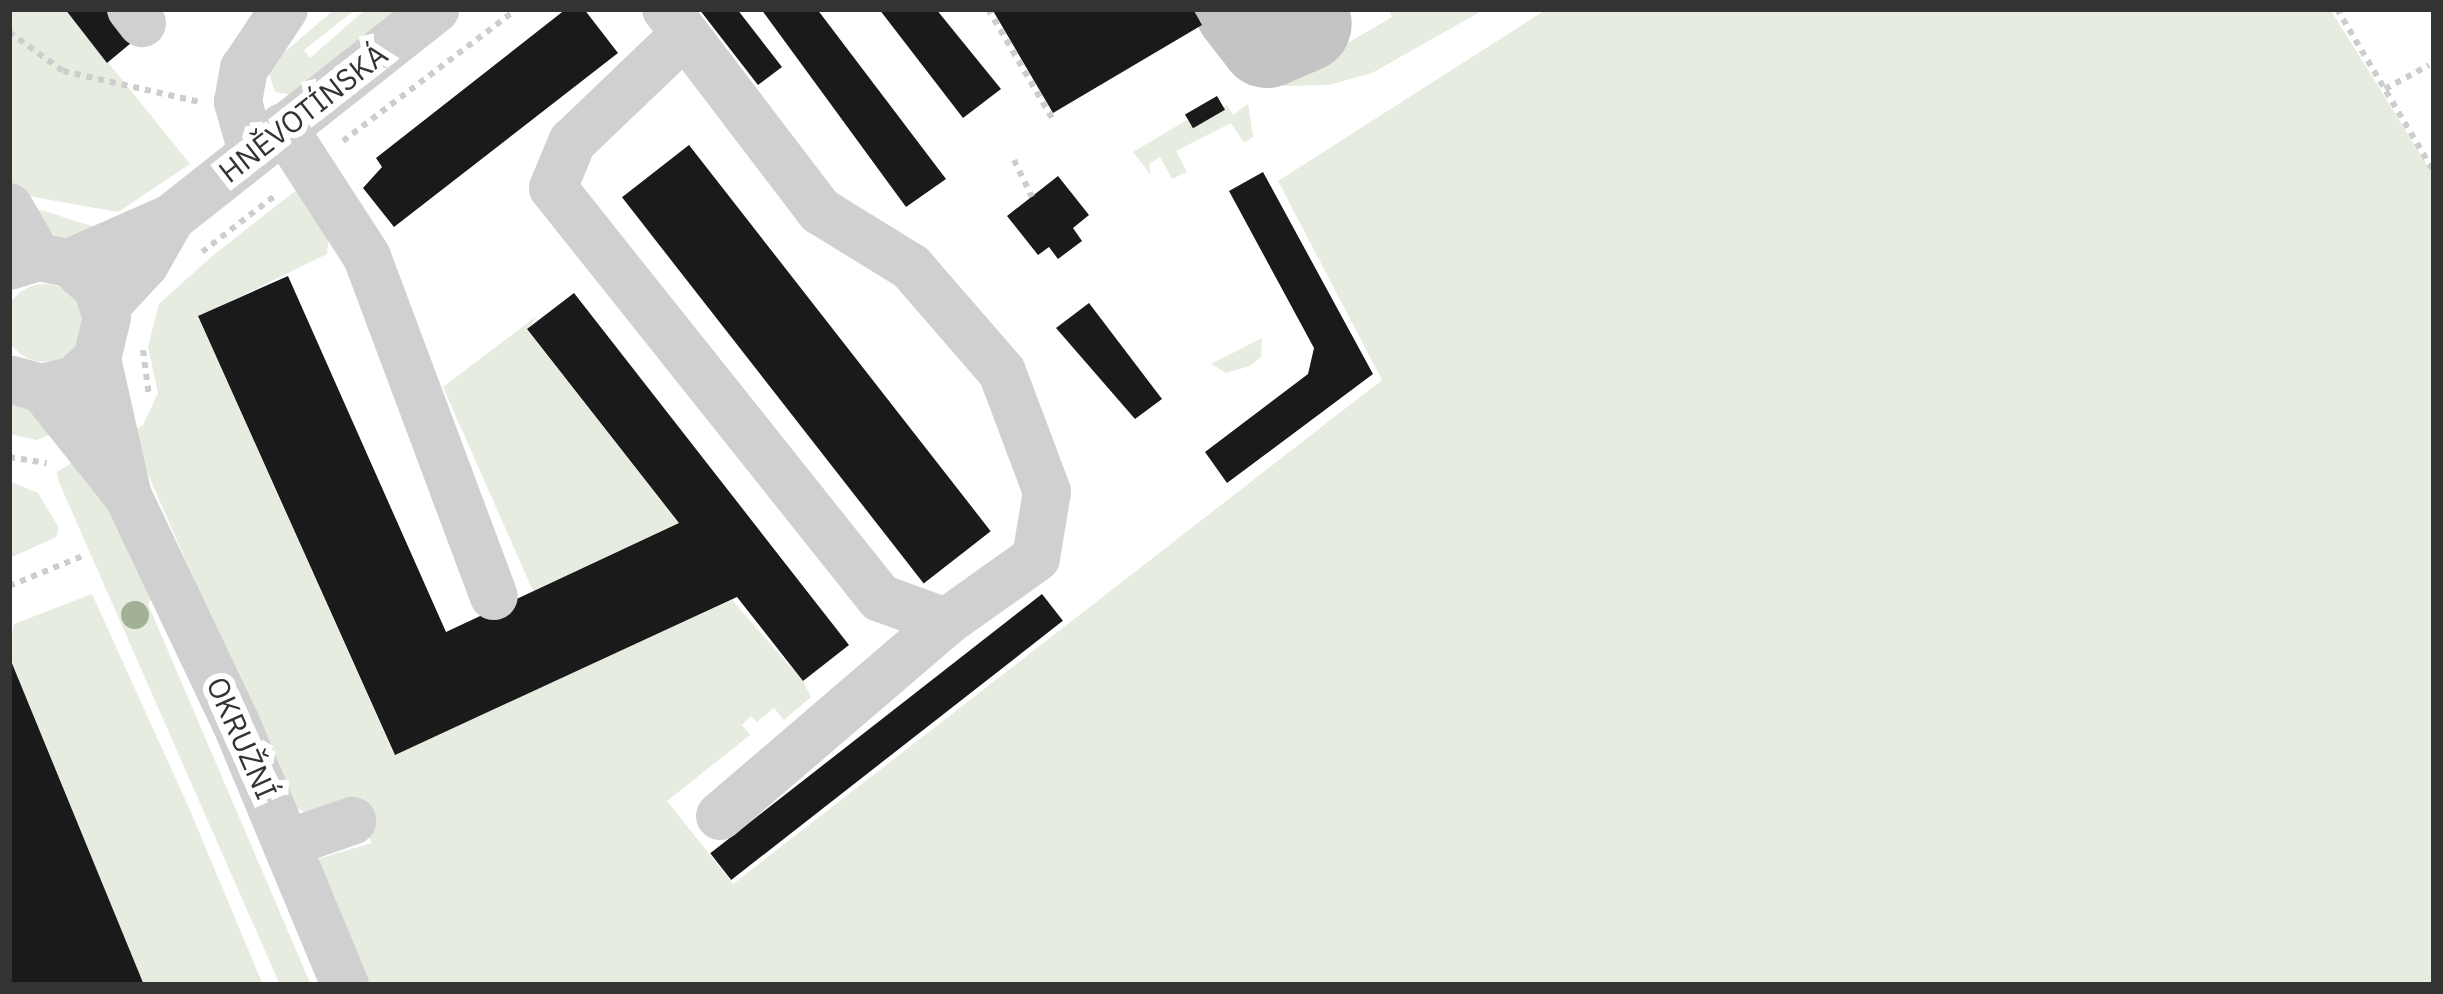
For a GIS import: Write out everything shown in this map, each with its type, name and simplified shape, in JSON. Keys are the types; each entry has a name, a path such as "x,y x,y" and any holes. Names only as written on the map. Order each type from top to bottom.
{"street":[{"path":"284,9 244,69 238,101 367,257 494,596"},
{"name":"HNĚVOTÍNSKÁ","path":"39,262 170,218 436,9"},
{"path":"720,816 946,622 1036,558 1047,492 1002,372 911,267 820,211 676,21 572,142 553,188 880,598 946,622"},
{"path":"9,207 39,262 106,306"},
{"name":"HNĚVOTÍNSKÁ","path":"106,306 145,264 170,218"},
{"name":"OKRUŽNÍ","path":"106,306 97,359 128,496 288,843 345,985"},
{"name":"OKRUŽNÍ","path":"18,383 74,380 97,359"},
{"name":"OKRUŽNÍ","path":"18,383 128,496"},
{"path":"288,843 352,821"}],"path":[{"path":"327,154 517,9"},
{"path":"988,9 1053,120"},
{"path":"2337,9 2434,172"},
{"path":"9,32 63,71 207,103 238,101"},
{"path":"2385,89 2428,65"},
{"path":"1014,160 1032,196"},
{"path":"190,262 281,191"},
{"path":"142,341 147,406"},
{"path":"9,586 85,555"}],"shaded area":[{"path":"9,9 65,9 190,164 118,212 17,194 9,182"},
{"path":"335,9 356,9 304,50 310,58 366,9 407,9 293,95 275,92 267,67"},
{"path":"1388,9 1485,9 1372,73 1329,85 1283,86 1269,63 1311,38 1324,57 1392,17"},
{"path":"1547,9 2330,9 2434,176 2434,985 364,985 314,860 372,843 353,804 306,813 293,806 130,433 143,425 158,393 148,347 159,304 211,257 304,184 330,221 327,254 198,317 394,754 732,600 803,681 811,697 784,720 774,708 757,722 751,716 742,725 750,735 667,801 733,884 1382,380 1278,181"},
{"path":"1248,104 1253,137 1244,143 1231,123 1176,151 1187,172 1172,179 1160,157 1149,164 1151,175 1133,152 1187,120 1192,127 1227,105 1233,115"},
{"path":"36,210 95,227 85,242 55,237"},
{"path":"44,284 72,295 83,323 72,351 44,362 16,351 5,323 16,295"},
{"path":"538,315 527,330 679,523 533,591 443,387"},
{"path":"1262,338 1261,357 1250,366 1226,373 1211,364"},
{"path":"9,403 25,406 61,430 37,440 9,434"},
{"path":"80,458 155,593 148,604 311,985 280,985 58,480 57,472"},
{"path":"9,481 38,493 59,528 56,537 10,558"},
{"path":"92,594 263,985 144,985 9,655 14,624"}],"building":[{"path":"65,9 105,9 131,43 107,63"},
{"path":"566,9 584,9 618,53 394,227 363,188 382,167 376,158"},
{"path":"699,9 737,9 782,67 758,85"},
{"path":"761,9 817,9 946,179 906,207"},
{"path":"879,9 936,9 1001,89 963,118"},
{"path":"992,9 1193,9 1202,25 1053,113"},
{"path":"1217,96 1225,110 1193,128 1185,114"},
{"path":"689,145 991,531 924,583 622,197"},
{"path":"1263,172 1373,374 1227,483 1205,452 1308,374 1314,348 1229,191"},
{"path":"1058,176 1089,215 1073,228 1082,241 1058,259 1049,247 1038,255 1007,216"},
{"path":"288,276 446,632 679,523 527,329 574,293 849,645 803,681 737,597 395,755 198,316"},
{"path":"1089,303 1162,399 1135,419 1056,328"},
{"path":"1042,594 1063,621 731,880 710,853"},
{"path":"9,656 144,985 9,985"}],"taxiway":[{"path":"1243,9 1267,40 1304,24"}]}
